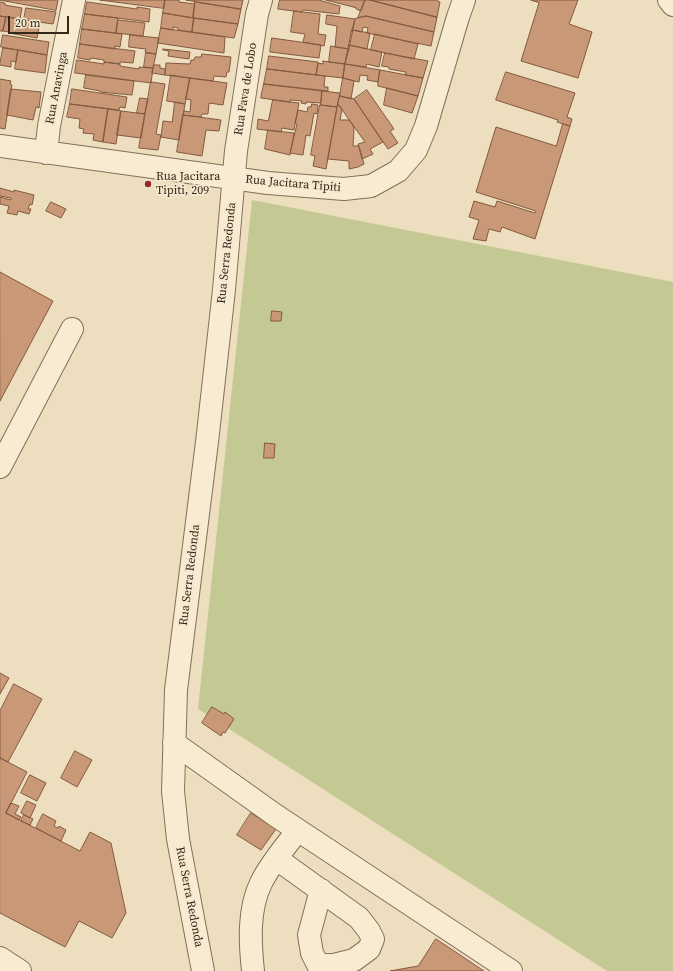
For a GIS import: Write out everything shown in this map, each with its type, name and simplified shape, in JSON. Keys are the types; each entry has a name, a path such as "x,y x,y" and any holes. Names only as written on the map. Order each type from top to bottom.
{"street":[{"name":"Rua Anavinga","path":"46,153 74,0"},
{"name":"Rua Fava de Lobo","path":"234,178 236,151 257,14 261,0"},
{"name":"Rua Jacitara Tipiti","path":"0,146 268,183 344,189 371,186 398,171 416,150 426,126 464,0"},
{"path":"669,0 673,5"},
{"name":"Rua Serra Redonda","path":"203,971 178,839 173,791 176,690 207,442 224,290 234,178"},
{"path":"0,467 72,329"},
{"path":"174,743 275,815 511,971"},
{"path":"253,971 251,955 252,909 261,883 298,830"},
{"path":"277,859 321,890"},
{"path":"0,958 20,971"}],"green space":[{"path":"252,200 673,282 673,971 607,971 198,709"}],"building":[{"path":"0,0 58,0 56,10"},
{"path":"100,0 165,0 164,8"},
{"path":"165,0 179,0 179,2 195,4 193,18 163,13"},
{"path":"186,0 243,0 241,9"},
{"path":"280,0 319,0 340,6 339,14 278,9"},
{"path":"326,0 365,0 361,11 356,8"},
{"path":"365,0 437,17 434,32 366,16 358,18"},
{"path":"370,0 436,0 440,2 437,17"},
{"path":"531,0 578,0 569,24 592,32 578,78 521,61 539,3"},
{"path":"0,2 5,3 5,5 22,8 20,19 0,16"},
{"path":"87,2 137,9 137,7 150,9 149,22 85,14"},
{"path":"195,2 241,9 238,24 193,18"},
{"path":"26,8 56,12 53,24 24,20"},
{"path":"294,11 320,14 318,34 326,35 324,46 303,42 305,34 291,32"},
{"path":"163,13 194,18 192,32 178,30 178,28 173,27 173,30 161,28"},
{"path":"85,14 118,18 116,33 82,29"},
{"path":"327,15 355,19 349,49 335,47 337,26 326,24"},
{"path":"0,16 6,17 3,31 0,31"},
{"path":"366,16 434,32 431,46 367,33 368,28 363,27 362,32 352,30 355,19"},
{"path":"6,17 40,22 37,38 3,31"},
{"path":"194,18 238,24 234,38 192,32"},
{"path":"118,20 145,23 143,36 116,33"},
{"path":"161,28 225,37 224,53 158,43"},
{"path":"82,29 122,34 120,47 115,46 115,49 80,44"},
{"path":"352,30 370,33 367,49 349,45"},
{"path":"375,34 418,44 414,59 371,50"},
{"path":"3,35 49,42 47,55 1,47"},
{"path":"130,35 159,38 156,54 145,52 146,49 129,47"},
{"path":"272,38 321,45 319,58 270,52"},
{"path":"80,44 135,51 133,63 120,62 120,64 104,62 104,60 91,58 90,60 78,58"},
{"path":"349,45 382,52 379,67 367,64 366,67 345,64"},
{"path":"331,46 349,49 345,64 329,62"},
{"path":"3,48 18,50 16,62 11,61 11,67 0,65"},
{"path":"163,49 190,52 189,59 168,56 169,51"},
{"path":"18,50 47,55 45,73 15,69"},
{"path":"146,53 156,54 153,68 144,67"},
{"path":"385,53 428,61 423,78 405,75 406,72 389,69 389,67 382,66"},
{"path":"202,54 231,57 229,72 227,72 226,77 214,76 213,81 165,75 166,63 190,64 191,60 194,60 195,57 201,57"},
{"path":"269,56 318,62 316,75 267,69"},
{"path":"77,60 104,64 104,62 120,64 120,66 139,69 139,67 153,68 151,83 75,73"},
{"path":"323,61 345,64 343,78 316,75 318,63 323,64"},
{"path":"345,64 380,70 378,82 367,80 368,76 360,75 359,82 343,78"},
{"path":"154,65 160,65 160,68 165,69 165,75 152,73"},
{"path":"267,69 325,76 324,87 328,87 328,91 264,84"},
{"path":"380,70 423,78 418,96 378,86"},
{"path":"506,72 575,93 567,117 572,119 570,126 557,122 558,120 496,100"},
{"path":"86,75 134,81 132,95 100,92 84,88"},
{"path":"171,75 190,78 185,104 167,101"},
{"path":"190,78 227,83 223,105 209,103 208,114 202,114 201,117 183,115 184,111 190,112 191,100 186,99"},
{"path":"343,78 354,81 351,99 340,96"},
{"path":"0,79 11,81 10,84 12,85 5,129 0,128"},
{"path":"151,82 165,84 156,134 161,135 158,150 139,148"},
{"path":"264,84 322,91 321,103 306,102 306,104 301,103 302,101 290,100 290,102 261,98"},
{"path":"387,88 418,96 412,113 384,105"},
{"path":"11,89 41,92 39,108 36,107 33,120 7,115"},
{"path":"72,89 127,97 125,108 120,107 119,110 70,104"},
{"path":"367,90 394,129 390,131 398,143 388,149 354,99"},
{"path":"322,91 340,93 337,107 321,105"},
{"path":"340,96 354,99 383,142 370,149 373,154 362,159 358,144 365,142 338,104"},
{"path":"140,98 148,99 145,114 137,113"},
{"path":"273,100 299,103 294,130 282,128 281,132 257,129 258,119 268,121"},
{"path":"175,102 185,104 179,140 161,137 163,121 172,122"},
{"path":"70,104 108,109 103,142 93,140 94,134 83,133 84,129 79,128 80,119 67,117"},
{"path":"312,104 318,105 317,114 314,113 310,136 306,135 303,155 290,153 297,124 295,123 298,110 307,112 308,107 311,107"},
{"path":"338,104 342,109 340,120 349,120 353,125 353,146 359,146 364,164 358,167 349,169 349,161 328,159"},
{"path":"320,105 337,107 326,169 313,166 315,156 311,155"},
{"path":"108,109 121,111 116,144 103,142"},
{"path":"121,111 145,114 141,138 117,135"},
{"path":"183,115 221,120 219,131 206,130 202,156 177,152"},
{"path":"563,124 570,126 535,239 502,227 500,232 489,229 486,241 473,239 479,220 469,217 474,201 495,207 497,201 535,213 536,211 476,192 496,127 556,146"},
{"path":"268,130 294,133 290,155 265,149"},
{"path":"0,188 34,195 32,205 30,204 28,209 31,209 29,214 18,211 17,215 7,213 9,206 0,204 0,197 11,200 11,198 0,196"},
{"path":"51,202 66,209 61,218 46,211"},
{"path":"0,272 53,301 0,401"},
{"path":"272,311 282,312 281,321 271,321"},
{"path":"265,443 275,444 274,458 264,458"},
{"path":"0,673 9,678 0,694"},
{"path":"14,684 42,699 8,762 0,758 0,711"},
{"path":"212,707 224,714 225,712 234,719 225,733 223,732 221,736 202,723"},
{"path":"75,751 92,760 77,787 61,778"},
{"path":"0,758 27,772 6,813 80,851 90,832 111,843 126,913 112,938 79,921 65,947 0,913"},
{"path":"30,775 46,783 37,801 21,793"},
{"path":"27,801 36,805 30,818 21,813"},
{"path":"11,803 19,806 15,814 21,817 19,820 6,813"},
{"path":"251,813 276,829 261,850 237,835"},
{"path":"43,814 56,821 54,826 58,828 59,826 66,830 61,841 36,828"},
{"path":"24,815 33,819 30,825 21,821"},
{"path":"436,939 484,971 390,971 418,966"}],"place":[{"name":"Rua Jacitara Tipiti, 209","path":"148,184"}]}
